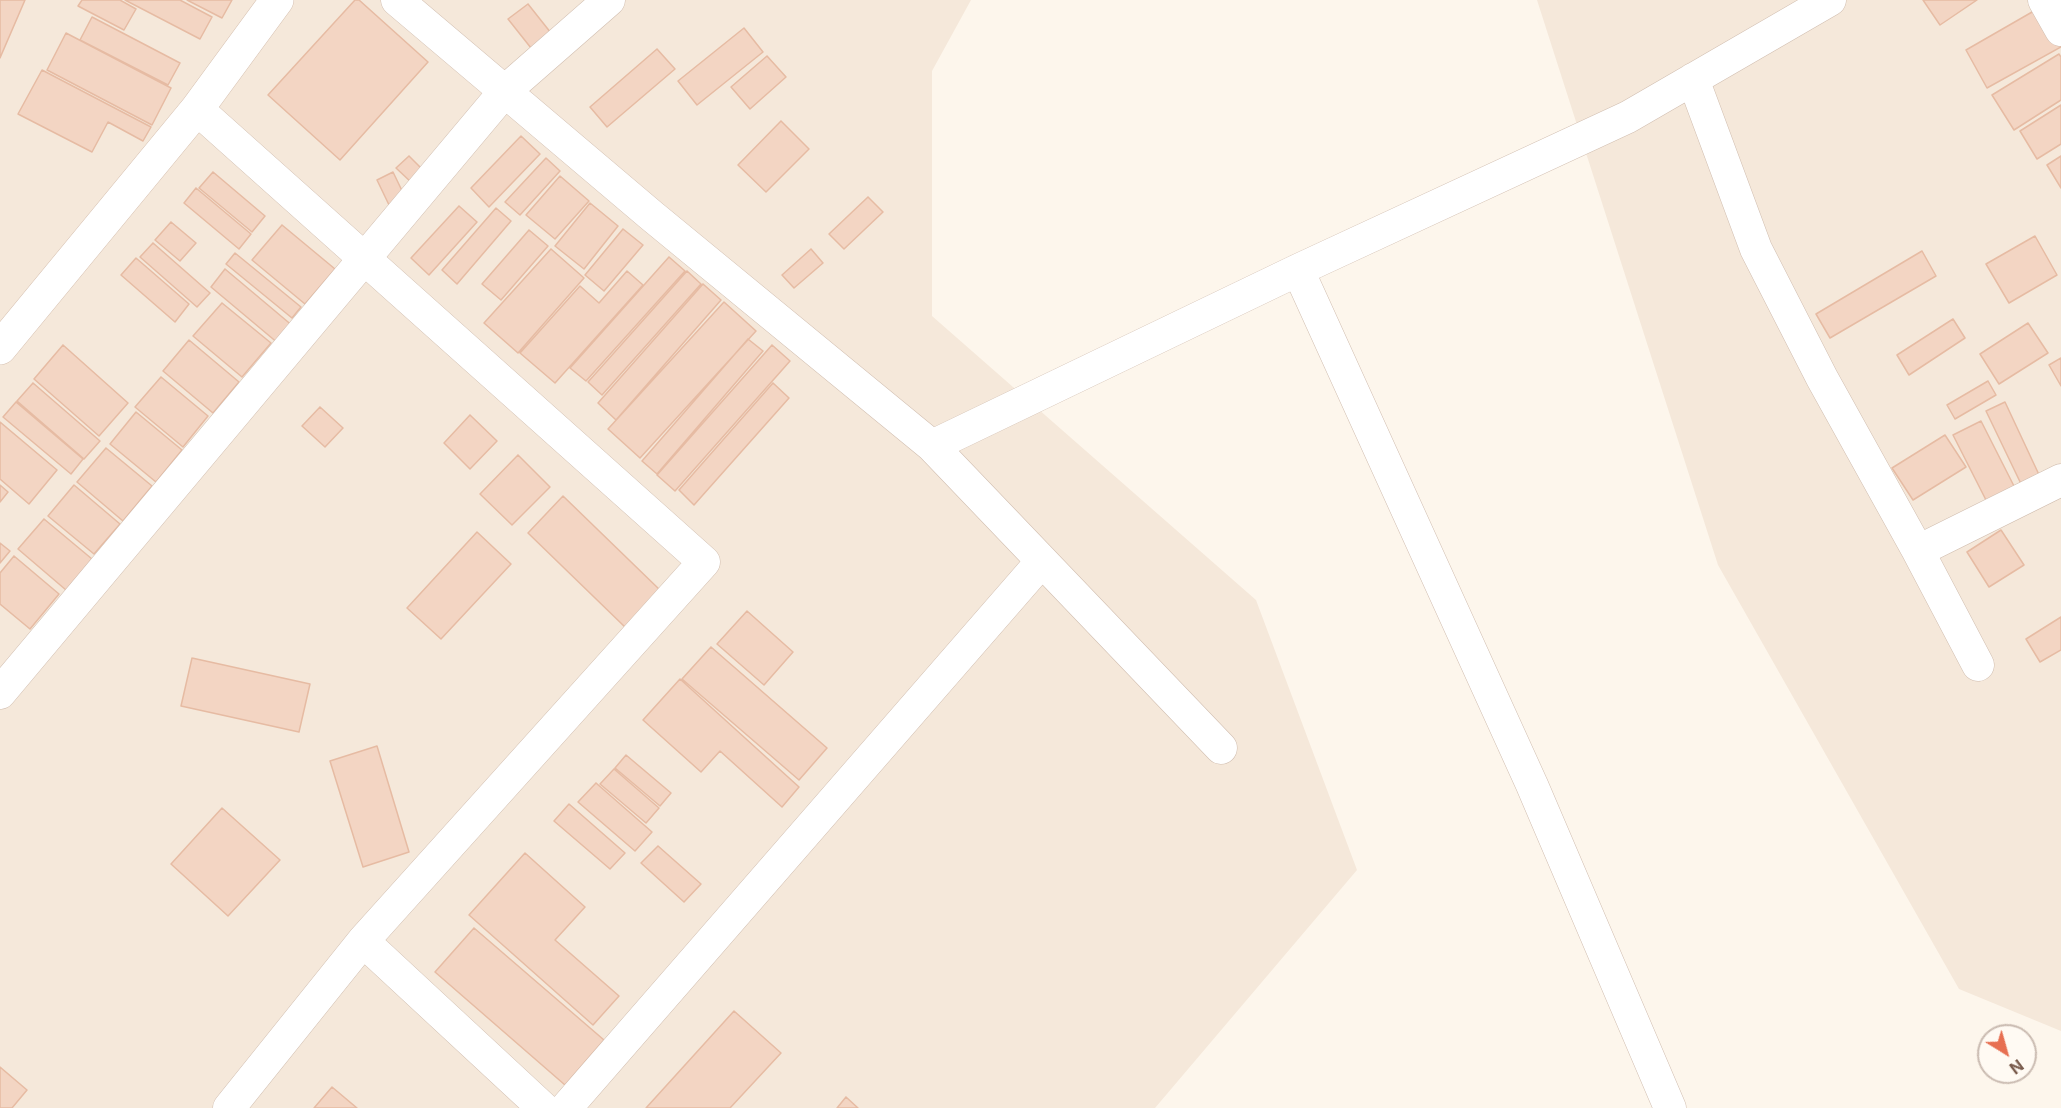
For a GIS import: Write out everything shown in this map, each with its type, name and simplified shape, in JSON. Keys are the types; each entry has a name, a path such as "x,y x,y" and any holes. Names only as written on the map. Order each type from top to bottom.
{"street":[{"path":"0,348 197,109 277,0"},
{"path":"396,0 652,216 932,446 1221,748"},
{"path":"0,693 505,91 609,0"},
{"path":"932,446 1298,270 1628,117 1830,0"},
{"path":"2044,0 2061,30"},
{"path":"1693,79 1756,249 1822,378 1978,665"},
{"path":"197,109 704,562 363,940 229,1108"},
{"path":"1298,270 1532,785 1670,1108"},
{"path":"1918,551 2061,480"},
{"path":"566,1108 1042,561"},
{"path":"363,940 543,1108"}],"shaded area":[{"path":"0,0 971,0 932,71 932,316 1256,600 1357,870 1155,1108 0,1108"},
{"path":"1537,0 2061,0 2061,1031 1959,989 1718,565"}],"building":[{"path":"0,0 25,0 0,58"},
{"path":"82,0 120,0 136,9 124,30 78,6"},
{"path":"125,0 180,0 212,17 200,39"},
{"path":"187,0 232,0 222,18"},
{"path":"355,0 359,0 428,62 340,160 268,95"},
{"path":"1923,0 1977,0 1940,25"},
{"path":"528,4 551,33 531,48 508,19"},
{"path":"2046,4 2061,30 2061,47 1987,88 1966,50"},
{"path":"92,17 180,63 168,85 80,40"},
{"path":"744,28 763,52 697,105 678,81"},
{"path":"66,33 171,88 152,125 47,70"},
{"path":"657,49 675,69 607,127 590,107"},
{"path":"2059,54 2061,57 2061,100 2014,130 1992,95"},
{"path":"767,56 786,77 750,109 731,87"},
{"path":"42,70 151,127 143,141 108,122 92,152 18,114"},
{"path":"2061,105 2061,144 2037,159 2020,131"},
{"path":"781,121 809,149 766,192 738,165"},
{"path":"521,136 540,154 489,207 471,188"},
{"path":"409,156 424,171 412,183 396,168"},
{"path":"2061,156 2061,188 2047,165"},
{"path":"546,158 560,171 520,215 505,202"},
{"path":"213,172 265,216 252,232 199,188"},
{"path":"393,172 406,199 390,207 377,180"},
{"path":"560,176 589,201 555,239 526,215"},
{"path":"196,188 251,234 239,249 184,203"},
{"path":"868,197 883,212 844,249 829,234"},
{"path":"590,203 618,226 584,269 555,246"},
{"path":"459,206 477,222 429,275 411,258"},
{"path":"496,208 511,221 457,284 442,270"},
{"path":"171,222 196,243 180,261 155,240"},
{"path":"282,225 335,269 305,304 252,260"},
{"path":"623,229 643,245 604,291 585,275"},
{"path":"529,230 548,246 501,300 482,284"},
{"path":"2035,236 2057,275 2009,303 1986,264"},
{"path":"153,243 210,293 197,307 140,257"},
{"path":"551,249 584,278 518,353 484,323"},
{"path":"811,249 823,263 794,288 782,275"},
{"path":"1922,251 1936,276 1830,338 1816,314"},
{"path":"235,253 301,307 292,318 226,264"},
{"path":"669,257 685,271 586,381 570,368"},
{"path":"136,258 189,304 175,322 121,275"},
{"path":"225,269 294,327 279,344 211,287"},
{"path":"627,271 643,285 555,383 520,353 580,286 599,303"},
{"path":"687,271 701,284 602,395 588,382"},
{"path":"703,284 721,300 616,420 598,403"},
{"path":"724,302 756,331 640,458 608,429"},
{"path":"222,303 271,343 242,377 193,336"},
{"path":"1953,319 1965,338 1909,375 1897,355"},
{"path":"2028,323 2048,353 1999,384 1980,354"},
{"path":"748,339 763,351 657,474 642,461"},
{"path":"189,340 239,382 213,413 163,371"},
{"path":"63,345 128,403 99,436 34,379"},
{"path":"772,345 790,361 675,491 657,475"},
{"path":"2061,358 2061,386 2049,365"},
{"path":"161,377 208,416 183,447 135,407"},
{"path":"1988,381 1996,395 1955,419 1947,405"},
{"path":"33,383 100,441 84,459 17,401"},
{"path":"773,383 789,398 694,505 679,490"},
{"path":"16,402 83,459 71,474 3,417"},
{"path":"2005,402 2041,479 2023,488 1986,411"},
{"path":"320,407 343,428 325,447 302,426"},
{"path":"136,412 182,450 156,482 110,444"},
{"path":"470,415 497,441 470,469 444,443"},
{"path":"1981,421 2017,492 1989,506 1953,435"},
{"path":"0,422 57,470 29,504 0,479"},
{"path":"1945,435 1966,467 1913,500 1892,468"},
{"path":"106,448 152,486 123,521 77,482"},
{"path":"518,455 550,487 512,525 480,494"},
{"path":"0,485 8,492 0,502"},
{"path":"74,485 120,524 94,554 48,516"},
{"path":"563,496 662,592 627,629 528,533"},
{"path":"44,519 92,559 66,590 18,549"},
{"path":"2001,530 2024,565 1989,587 1967,552"},
{"path":"477,532 511,564 441,639 407,608"},
{"path":"0,543 10,551 0,563"},
{"path":"14,556 59,594 30,629 0,604 0,573"},
{"path":"747,611 793,652 764,685 717,644"},
{"path":"2061,617 2061,650 2040,662 2026,639"},
{"path":"711,647 827,748 799,780 682,679"},
{"path":"192,658 310,684 299,732 181,706"},
{"path":"680,679 799,787 782,807 720,751 701,772 643,720"},
{"path":"377,746 409,852 363,867 330,761"},
{"path":"626,755 671,793 660,806 615,768"},
{"path":"614,769 659,808 646,823 600,784"},
{"path":"596,783 652,832 635,851 578,802"},
{"path":"569,804 625,853 610,869 554,821"},
{"path":"222,808 280,860 228,916 171,864"},
{"path":"658,846 701,884 684,902 641,863"},
{"path":"525,853 585,907 555,940 619,996 593,1025 469,915"},
{"path":"474,928 604,1040 565,1085 435,972"},
{"path":"734,1011 781,1053 730,1108 646,1108"},
{"path":"0,1067 27,1090 12,1108 0,1108"},
{"path":"332,1087 357,1108 314,1108"},
{"path":"846,1097 858,1108 837,1108"}]}
